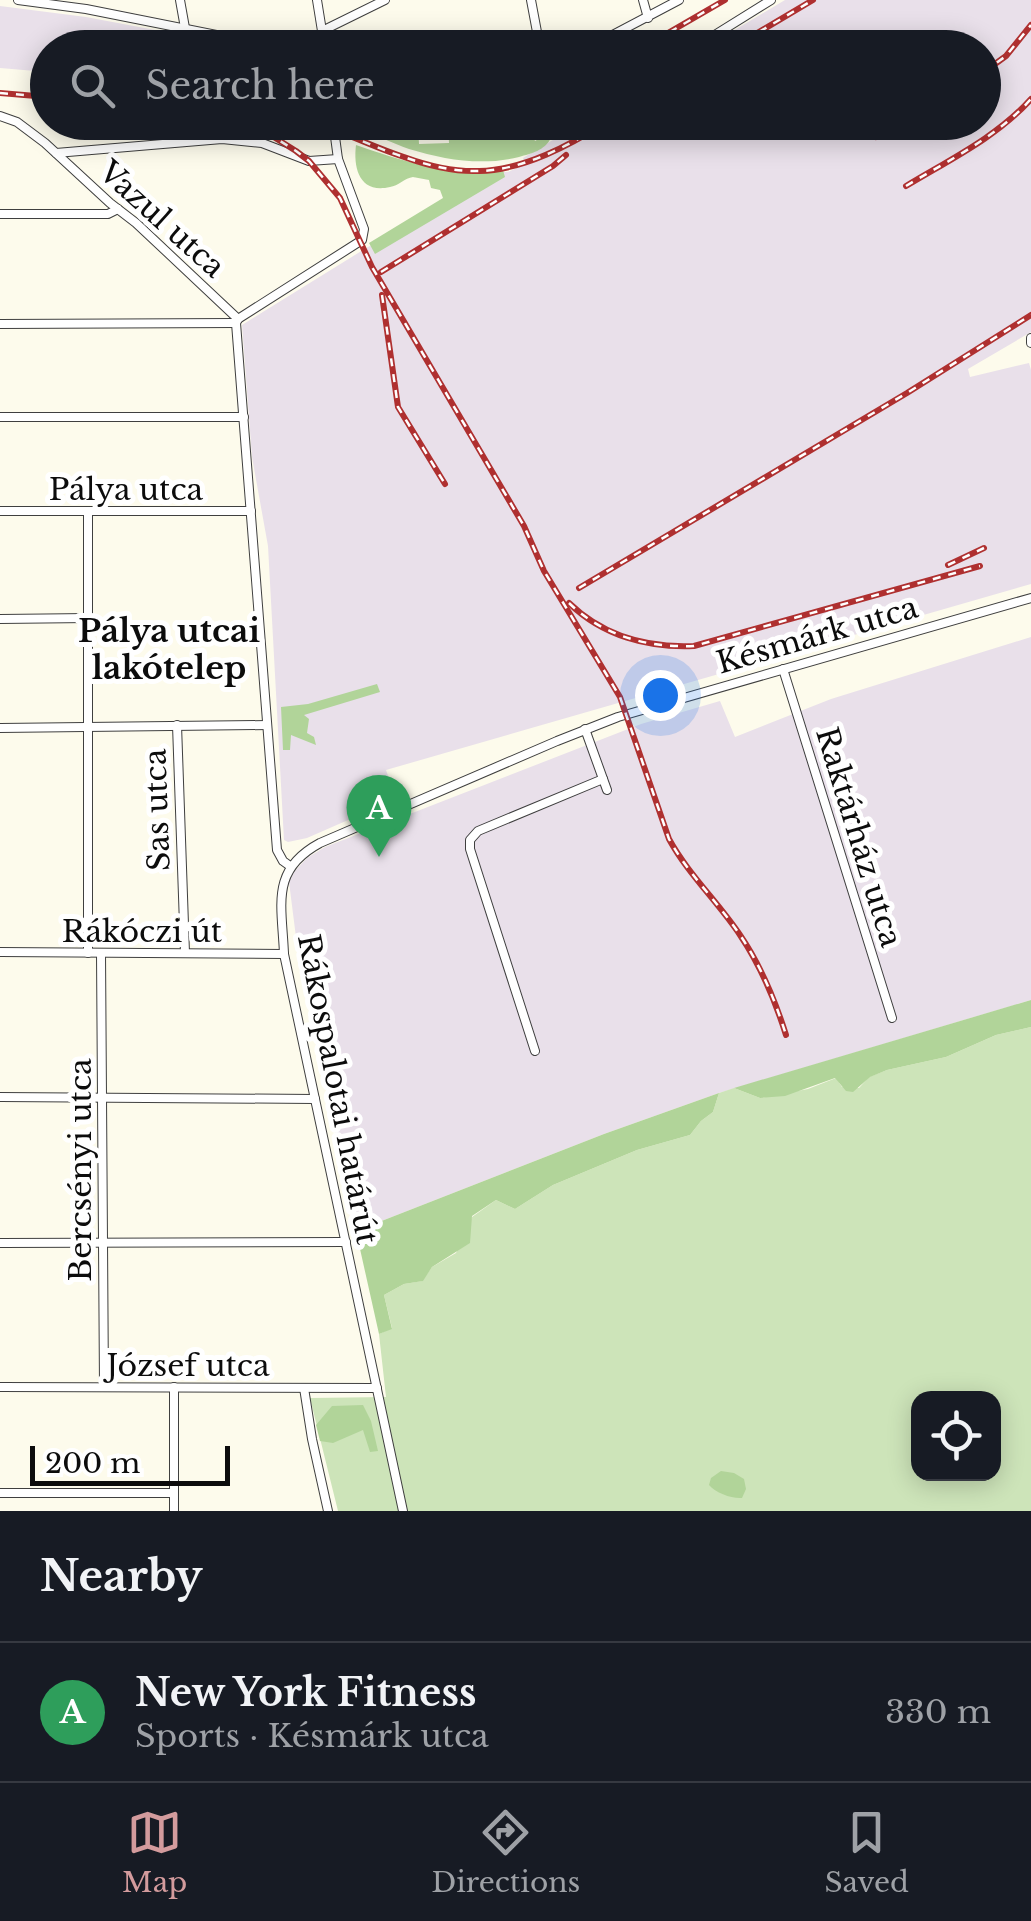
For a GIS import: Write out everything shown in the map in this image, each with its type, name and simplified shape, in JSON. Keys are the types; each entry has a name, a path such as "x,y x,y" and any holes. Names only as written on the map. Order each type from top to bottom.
{"street":[{"path":"18,0 86,4 195,30"},
{"path":"180,0 185,28"},
{"path":"317,0 322,30"},
{"path":"324,30 385,0"},
{"path":"531,0 537,30"},
{"path":"643,0 648,18"},
{"path":"624,30 679,0"},
{"path":"723,30 771,0"},
{"name":"Vazul utca","path":"0,116 17,122 30,133"},
{"name":"Vazul utca","path":"39,140 136,222 237,321"},
{"path":"56,154 211,140"},
{"path":"232,140 262,143 309,162 338,159"},
{"path":"0,324 237,321 360,242 364,229 335,140"},
{"path":"0,214 108,214 118,209"},
{"name":"Rákospalotai határút","path":"237,321 278,850 290,866 282,892 284,954 403,1511"},
{"path":"0,417 244,417"},
{"path":"88,511 88,953"},
{"name":"Pálya utca","path":"0,512 251,511"},
{"name":"Késmárk utca","path":"290,866 320,843 585,730 649,707 1031,598"},
{"path":"0,619 88,618"},
{"name":"Raktárház utca","path":"782,669 892,1018"},
{"path":"0,728 267,725"},
{"name":"Sas utca","path":"177,726 185,953"},
{"path":"585,730 607,790"},
{"path":"535,1051 470,840 478,831 603,779"},
{"name":"Rákóczi út","path":"0,952 284,954"},
{"name":"Bercsényi utca","path":"101,953 104,1387"},
{"path":"0,1097 315,1099"},
{"path":"0,1243 346,1242"},
{"name":"József utca","path":"0,1387 377,1388"},
{"path":"174,1388 174,1511"},
{"path":"304,1388 328,1511"},
{"path":"0,1493 174,1493"}],"shaded area":[{"path":"785,0 1031,0 1031,332 968,369 970,377 1029,363 1031,584 386,770 396,799 307,838 284,840 268,546 252,457 242,325 496,172 508,172 525,164 523,158 553,140 1001,140 1001,30 735,30"},
{"path":"0,6 155,30 30,30 30,71 0,68"},
{"path":"1031,637 1031,1000 719,1093 356,1231 298,953 289,882 307,858 325,847 641,724 720,701 735,737 831,699"}],"green space":[{"path":"386,140 449,143 449,140 550,140 537,151 491,161 436,156"},
{"path":"356,145 450,171 503,170 505,177 375,254 369,243 443,198 440,190 431,188 429,180 416,177 380,188 365,183 356,163"},
{"path":"377,684 380,692 304,715 309,719 307,733 314,737 316,745 291,735 290,750 283,750 281,707 308,704"},
{"path":"1031,1000 1031,1027 996,1035 946,1057 887,1070 870,1077 853,1092 846,1091 835,1078 785,1096 760,1098 734,1088"},
{"path":"1031,1027 1031,1511 338,1511 310,1398 386,1397 379,1334 392,1328 384,1295 404,1284 422,1281 432,1267 456,1253 472,1217 496,1200 515,1209 553,1185 637,1150 690,1135 713,1112 719,1093 734,1088 760,1098 808,1089 836,1078 842,1087 859,1088 869,1077 887,1070 946,1057 996,1035"},
{"path":"719,1093 713,1112 690,1135 637,1150 553,1185 515,1209 496,1200 472,1216 470,1243 432,1267 423,1281 404,1284 384,1295 392,1329 379,1334 356,1231"},
{"path":"363,1405 378,1451 370,1452 363,1430 333,1443 320,1441 316,1425 332,1406"},
{"path":"721,1471 744,1479 746,1489 742,1498 724,1495 709,1485 711,1478"}],"railway":[{"path":"673,30 725,0"},
{"path":"762,30 813,0"},
{"path":"1001,60 1031,25"},
{"path":"0,93 30,96"},
{"path":"1001,126 1031,99"},
{"path":"279,140 309,161 340,198 372,267 620,697 669,839 748,947 786,1035"},
{"path":"359,140 422,163 470,171 496,170 530,161 575,140"},
{"path":"906,186 982,140"},
{"path":"381,272 566,155"},
{"path":"382,295 398,407 445,484"},
{"path":"579,588 1031,315"},
{"path":"948,565 984,548"},
{"path":"569,603 596,624 627,638 660,645 694,646 980,566"}],"place":[{"name":"New York Fitness","path":"379,857"}],"district":[{"name":"Pálya utcai lakótelep","path":"169,650"}]}
